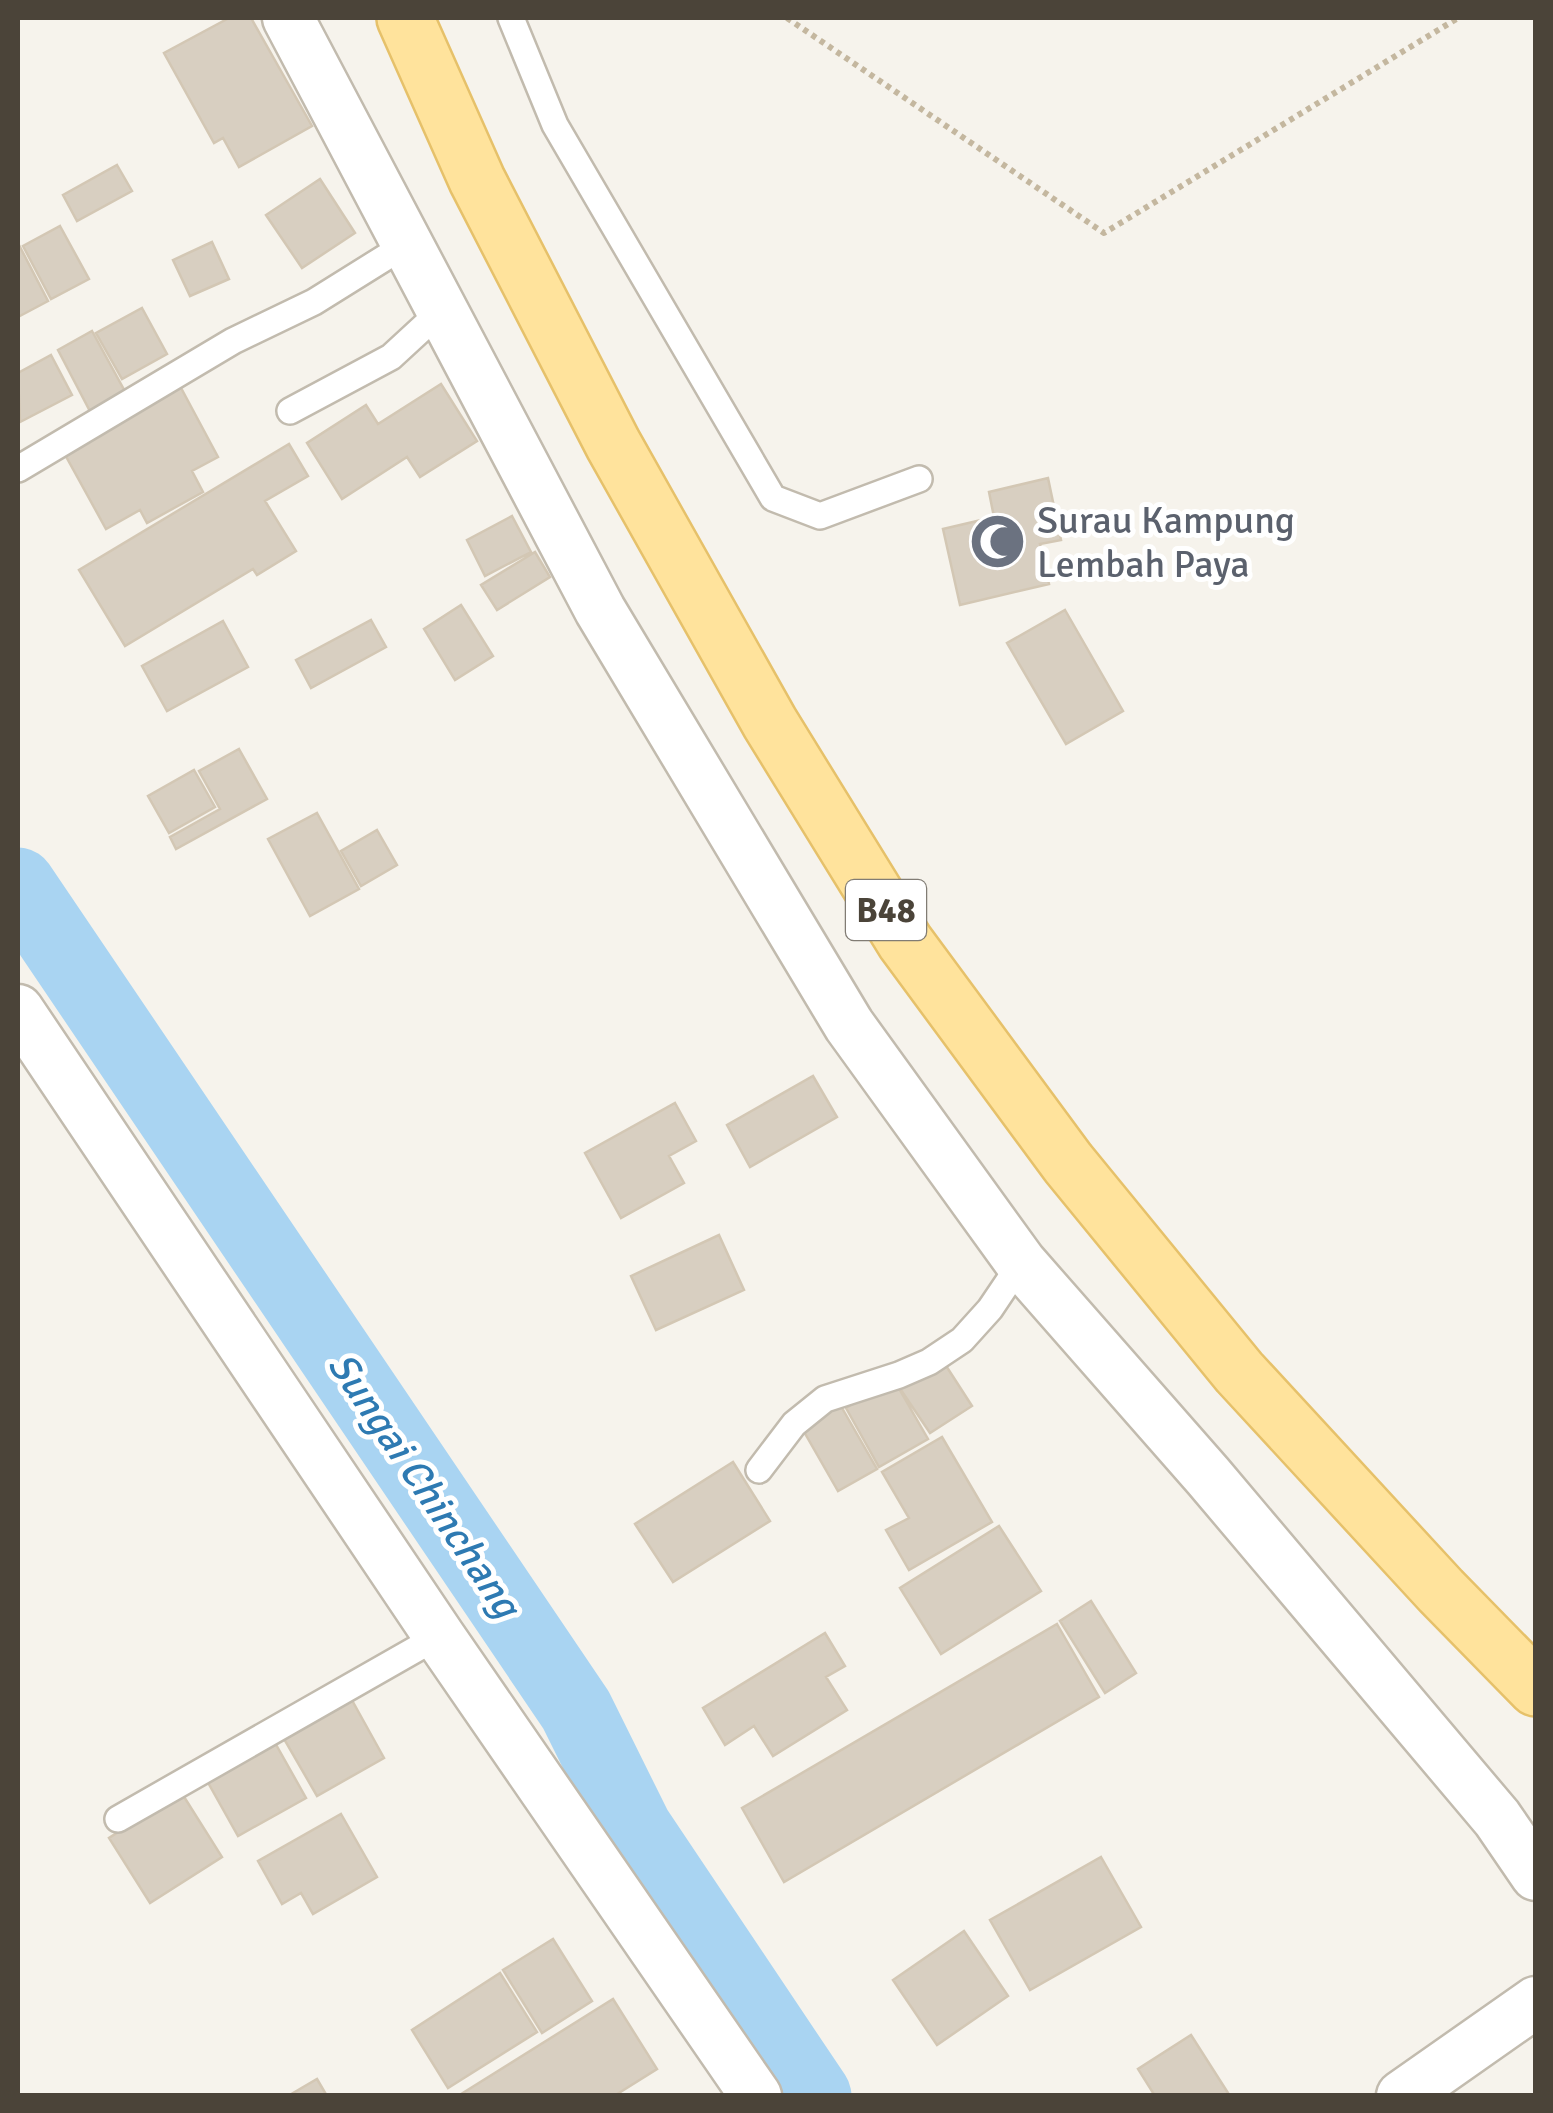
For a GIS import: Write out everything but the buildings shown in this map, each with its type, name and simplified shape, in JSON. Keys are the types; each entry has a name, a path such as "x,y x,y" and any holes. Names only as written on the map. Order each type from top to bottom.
{"main road":[{"name":"B48","path":"406,18 477,180 613,444 770,723 905,942 1068,1163 1239,1372 1536,1688"}],"street":[{"path":"288,18 600,610 849,1025 1021,1262 1484,1803 1536,1874"},
{"path":"18,1010 438,1636 756,2096"},
{"path":"1402,2096 1536,2002"}],"lane":[{"path":"510,18 555,126 773,498 820,516 919,478"},
{"path":"18,469 216,350 314,302 408,244"},
{"path":"290,411 391,357 442,310"},
{"path":"758,1470 794,1424 816,1405 914,1368 962,1340 990,1309 1021,1262"},
{"path":"118,1819 438,1636"}],"path":[{"path":"787,18 1104,233 1458,18"}],"waterway":[{"name":"Sungai Chinchang","path":"18,885 576,1710 635,1829 814,2096"}],"place":[{"name":"Surau Kampung Lembah Paya","path":"998,542"}]}
